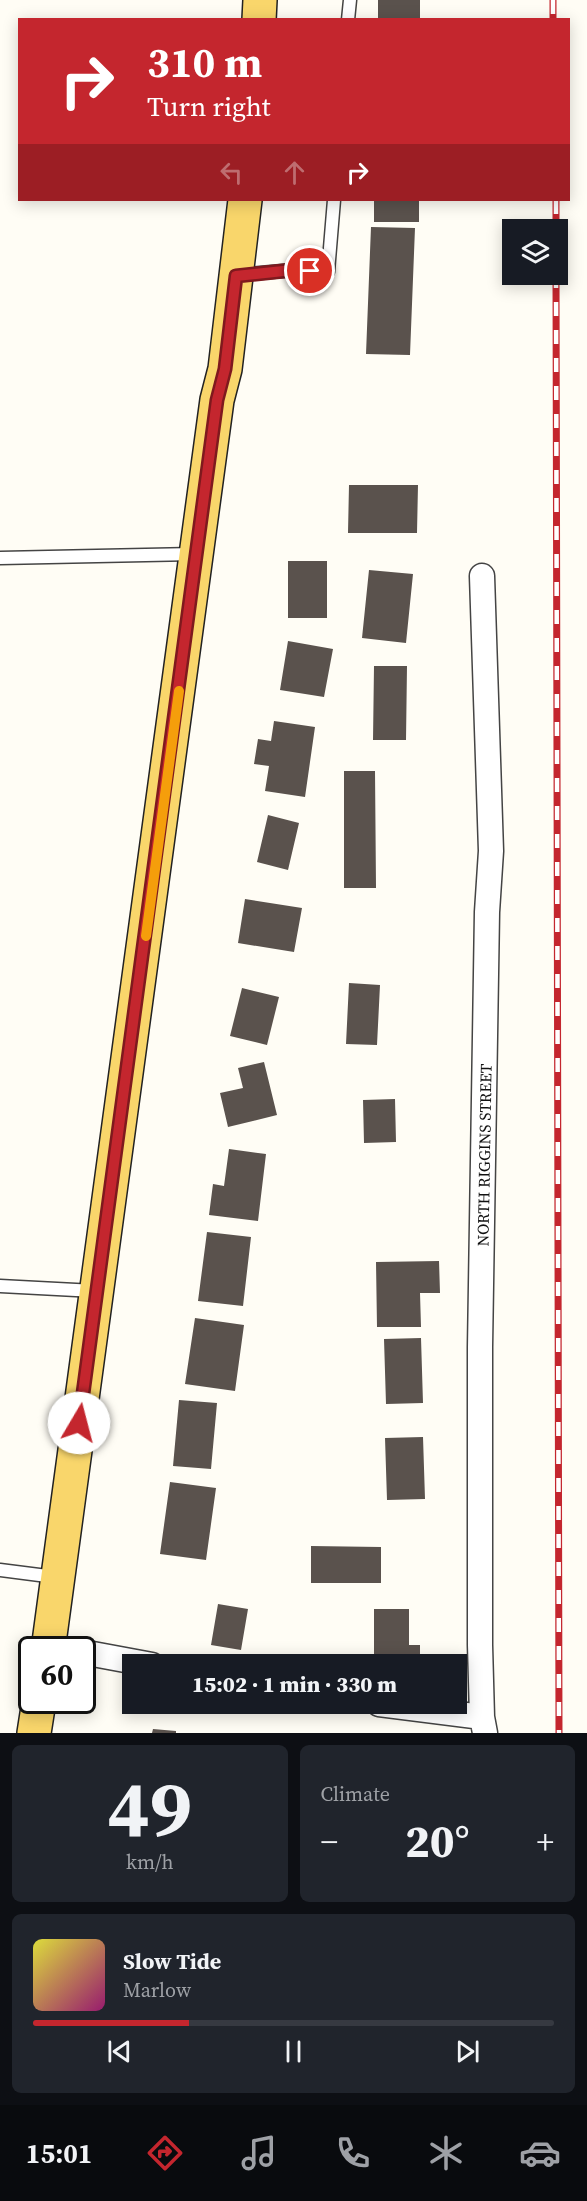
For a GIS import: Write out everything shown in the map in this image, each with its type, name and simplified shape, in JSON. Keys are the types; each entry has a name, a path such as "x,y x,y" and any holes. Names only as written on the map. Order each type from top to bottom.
{"main road":[{"path":"259,18 260,0"},
{"path":"56,1636 58,1577 217,400 225,369 245,201"},
{"path":"34,1733 37,1714"}],"street":[{"name":"NORTH RIGGINS STREET","path":"482,576 491,851 480,1347 480,1645 484,1725"},
{"path":"96,1655 122,1659"},
{"path":"429,1714 484,1725"}],"lane":[{"path":"348,18 350,0"},
{"path":"236,276 293,270 328,272 334,201"},
{"path":"0,558 197,554"},
{"path":"0,1286 97,1291"},
{"path":"0,1570 58,1577"}],"building":[{"path":"378,0 420,0 420,18 378,18"},
{"path":"374,201 419,201 419,222 374,222"},
{"path":"371,227 415,228 410,355 366,354"},
{"path":"349,485 418,485 417,533 348,533"},
{"path":"288,561 327,561 327,618 288,618"},
{"path":"369,570 413,574 406,643 362,638"},
{"path":"288,641 333,649 324,697 280,690"},
{"path":"374,666 407,666 406,740 373,740"},
{"path":"274,721 315,727 305,797 265,791 269,766 254,764 258,739 271,741"},
{"path":"344,771 375,771 376,888 344,888"},
{"path":"268,815 299,823 288,870 257,862"},
{"path":"245,899 302,908 294,952 238,943"},
{"path":"349,983 380,985 377,1045 346,1044"},
{"path":"242,988 279,997 267,1045 230,1036"},
{"path":"264,1062 277,1115 228,1127 220,1093 243,1088 238,1068"},
{"path":"395,1099 396,1142 364,1143 363,1100"},
{"path":"229,1149 266,1154 258,1221 209,1215 213,1184 224,1186"},
{"path":"207,1232 251,1237 243,1306 198,1301"},
{"path":"439,1261 440,1293 420,1293 421,1327 377,1327 376,1262"},
{"path":"195,1318 244,1325 235,1391 185,1384"},
{"path":"421,1338 423,1403 386,1404 384,1339"},
{"path":"179,1400 217,1403 211,1469 173,1466"},
{"path":"423,1437 425,1499 387,1500 385,1438"},
{"path":"170,1482 216,1488 206,1560 160,1554"},
{"path":"311,1546 381,1547 381,1583 311,1583"},
{"path":"218,1604 248,1609 241,1650 211,1645"},
{"path":"374,1609 409,1609 409,1645 420,1645 420,1654 374,1654"},
{"path":"153,1729 176,1731 176,1733 152,1733"}],"railway":[{"path":"553,0 553,18"},
{"path":"556,201 556,219"},
{"path":"556,285 559,1733"}],"slow traffic":[{"path":"146,936 179,691"}],"route":[{"path":"79,1423 217,400 225,369 236,276 293,270 310,271"}]}
